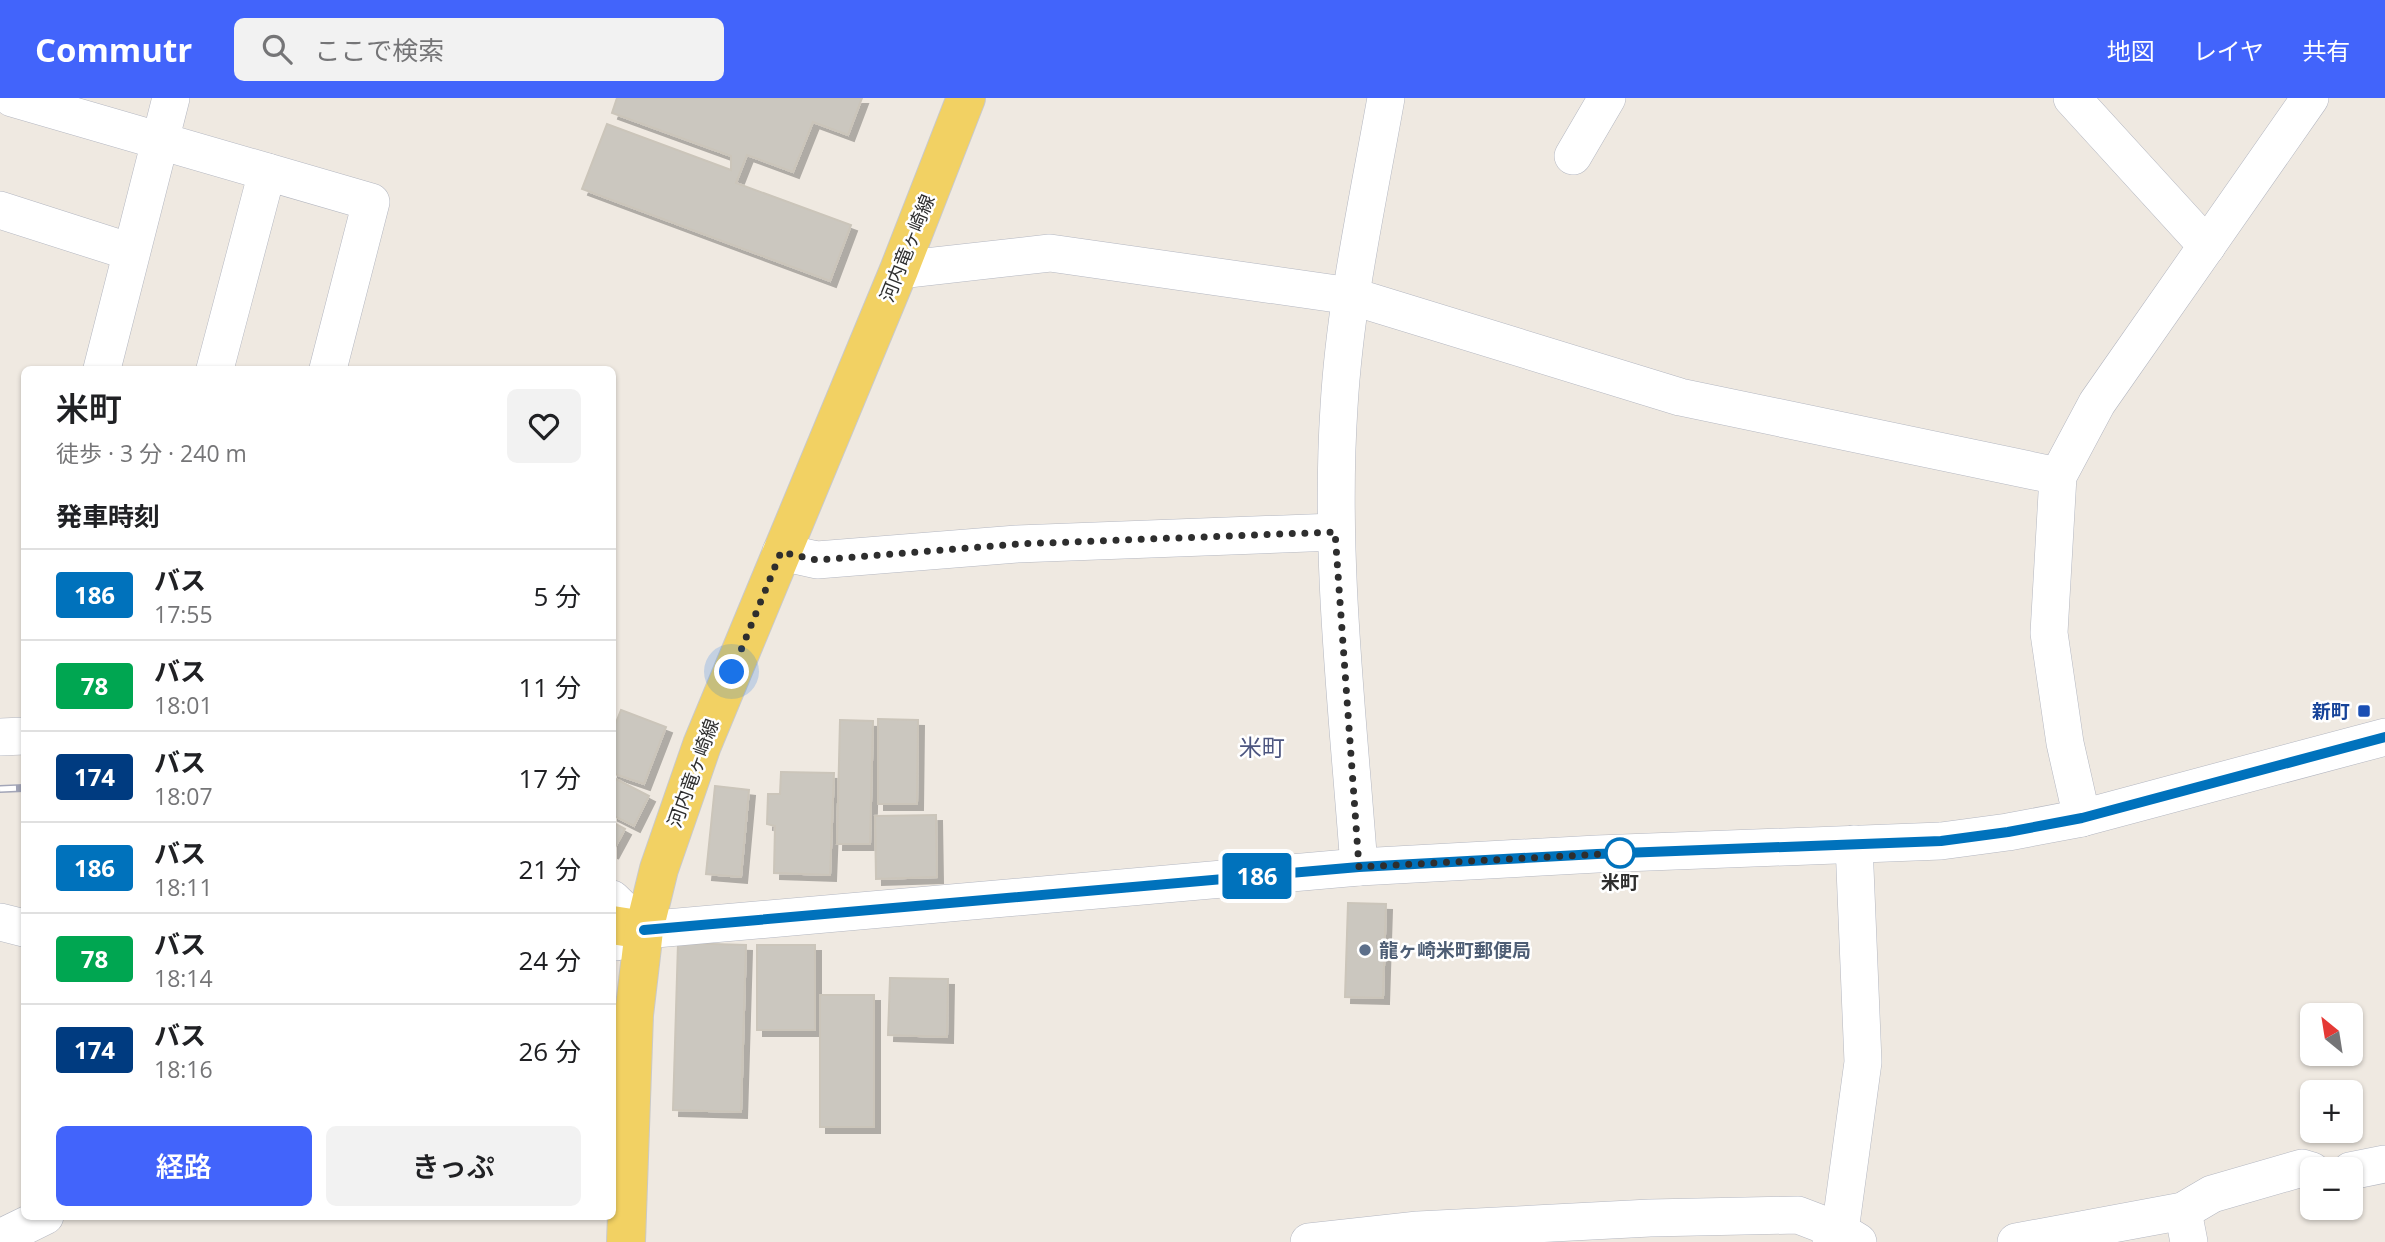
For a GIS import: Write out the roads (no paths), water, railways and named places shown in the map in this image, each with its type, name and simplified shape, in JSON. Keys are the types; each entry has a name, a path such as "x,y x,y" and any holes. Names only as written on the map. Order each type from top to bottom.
{"main road":[{"name":"河内竜ヶ崎線","path":"626,1242 634,1016 623,933 659,869 681,801 967,98"}],"street":[{"path":"12,98 370,202 329,366"},
{"path":"103,366 171,98"},
{"path":"1359,867 1335,532 1339,406 1351,296 1386,98"},
{"path":"1573,156 1607,98"},
{"path":"2072,98 2207,246"},
{"path":"2082,818 2065,743 2049,633 2058,477 2097,403 2310,98"},
{"path":"216,366 267,172"},
{"path":"0,210 131,253"},
{"path":"899,270 1049,253 1351,296 1680,397 2058,477"},
{"path":"781,552 817,560 1017,544 1335,532"},
{"path":"0,737 21,736"},
{"path":"616,912 623,933 1359,867 1597,854 1941,841 2082,818 2385,737"},
{"path":"1309,1242 1418,1230 1664,1218 1798,1215 1843,1238 1863,1062 1854,844"},
{"path":"0,922 21,927"},
{"path":"2363,1168 2385,1164"},
{"path":"2016,1242 2186,1226 2212,1194 2300,1169"},
{"path":"0,1238 37,1220"}],"railway":[{"path":"0,789 21,788"}],"place":[{"name":"新町","path":"2364,711"},
{"name":"米町","path":"1620,853"},
{"name":"龍ヶ崎米町郵便局","path":"1365,950"}],"district":[{"name":"米町","path":"1262,747"}]}
